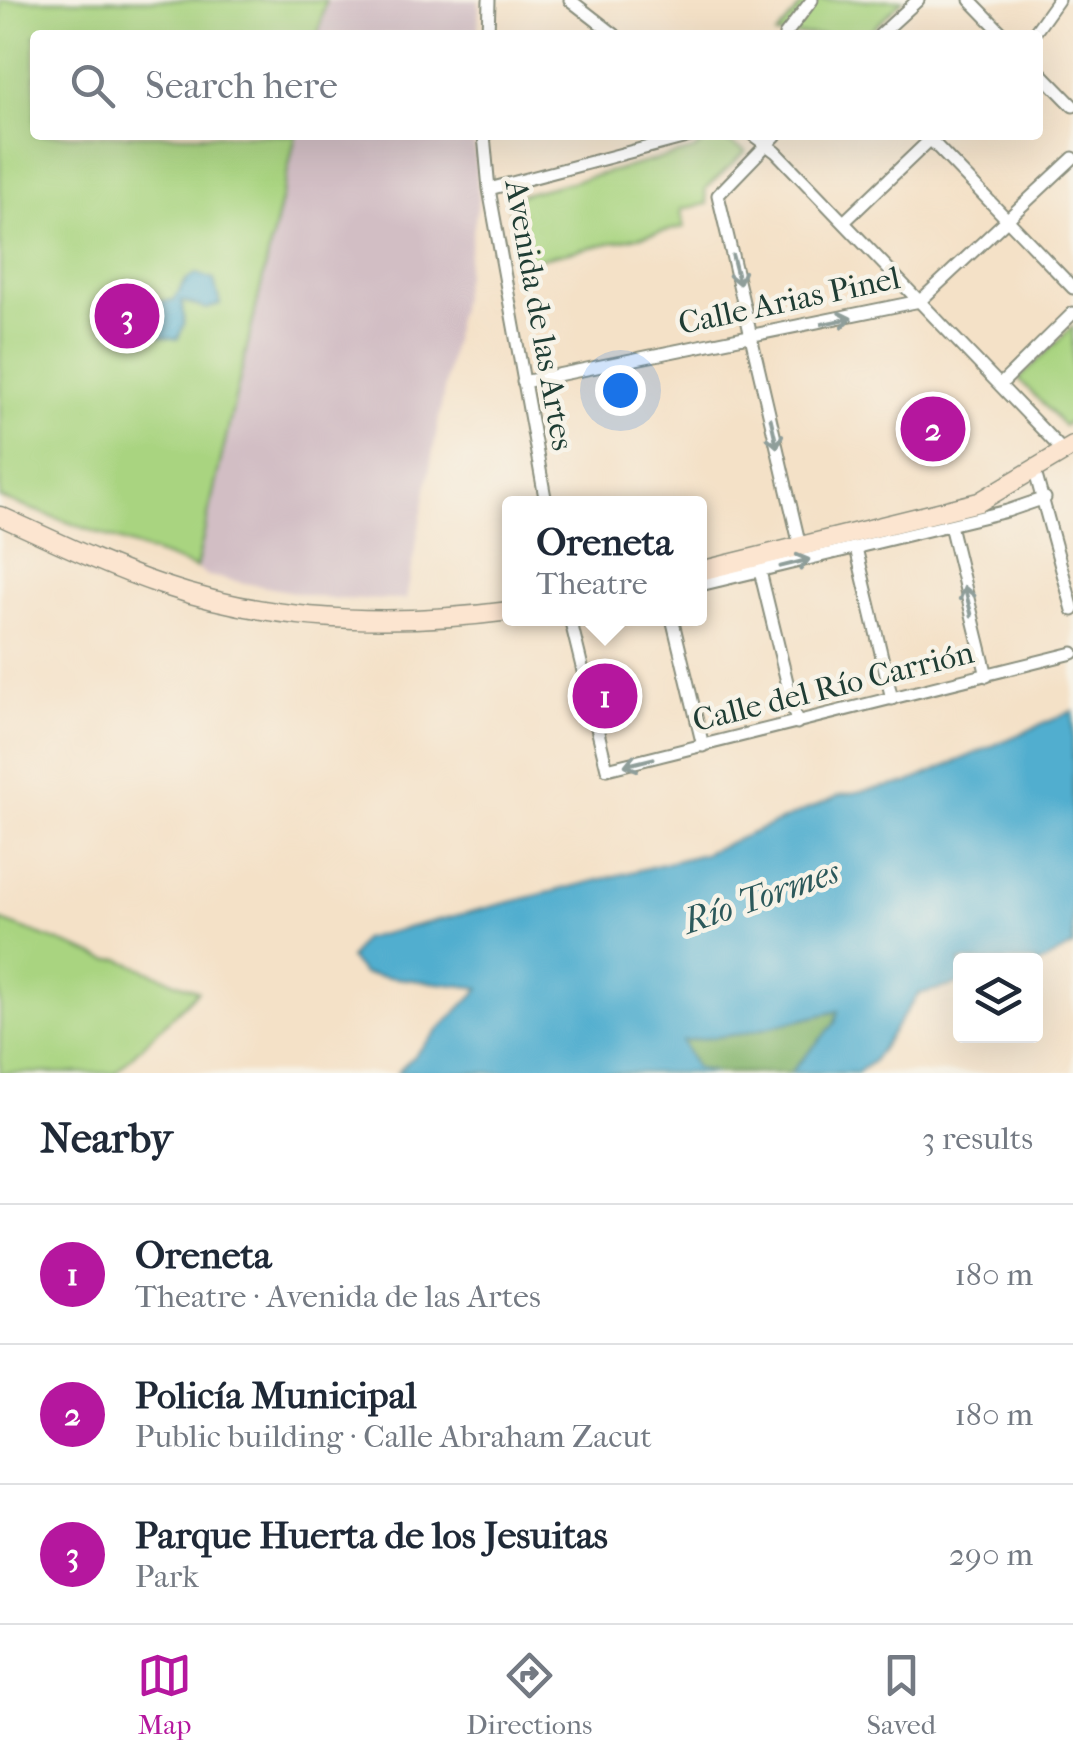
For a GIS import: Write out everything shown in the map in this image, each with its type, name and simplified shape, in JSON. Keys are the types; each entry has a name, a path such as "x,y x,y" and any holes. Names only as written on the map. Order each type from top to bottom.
{"main road":[{"path":"707,568 980,502 1069,449"},
{"path":"0,516 159,584 252,608 388,620 502,612"}],"street":[{"path":"488,30 489,0"},
{"path":"570,0 609,30"},
{"path":"789,30 812,0"},
{"path":"885,30 918,0"},
{"path":"970,0 999,30"},
{"path":"1037,30 1058,0"},
{"path":"1043,75 1073,106"},
{"name":"Avenida de las Artes","path":"484,140 489,188 544,496"},
{"path":"489,188 675,140"},
{"path":"771,140 718,196 800,546"},
{"path":"773,140 844,222 1000,385 1069,449"},
{"path":"844,222 926,140"},
{"path":"934,140 1073,288"},
{"name":"Calle Arias Pinel","path":"523,382 752,338 920,300 1073,158"},
{"path":"1000,385 1073,313"},
{"path":"1035,472 1073,610"},
{"path":"707,584 1045,498"},
{"path":"950,525 987,676"},
{"path":"856,548 892,699"},
{"path":"760,571 797,723"},
{"name":"Calle del Río Carrión","path":"572,626 606,769 1073,653"},
{"path":"674,626 703,746"}],"shaded area":[{"path":"326,0 479,0 478,30 319,30"},
{"path":"295,140 473,140 479,198 406,600 330,599 208,576 196,568"}],"green space":[{"path":"0,0 326,0 319,30 30,30 30,140 295,140 196,568 0,498"},
{"path":"806,0 903,0 871,30 780,30"},
{"path":"707,140 723,140 746,151 705,189 707,204 681,209 684,227 519,263 508,198 694,150"},
{"path":"1073,326 1073,419 1064,426 1019,379"},
{"path":"0,920 108,960 119,959 198,991 115,1073 0,1073"},
{"path":"839,1011 835,1023 790,1073 716,1073 695,1068 682,1041 741,1034"}],"water":[{"path":"196,274 214,280 220,304 207,309 182,301 184,324 178,339 160,336 133,311 136,304 174,300 186,280"},
{"name":"Río Tormes","path":"1073,711 1073,946 1043,962 1043,953 953,953 953,986 918,994 872,1062 857,1073 790,1073 835,1023 838,1011 741,1034 682,1041 695,1068 716,1073 397,1073 480,988 363,974 350,959 362,939 703,854 841,795 907,783"}],"place":[{"name":"Parque Huerta de los Jesuitas","path":"127,316"},
{"name":"Policía Municipal","path":"933,429"},
{"name":"Oreneta","path":"605,696"}]}
